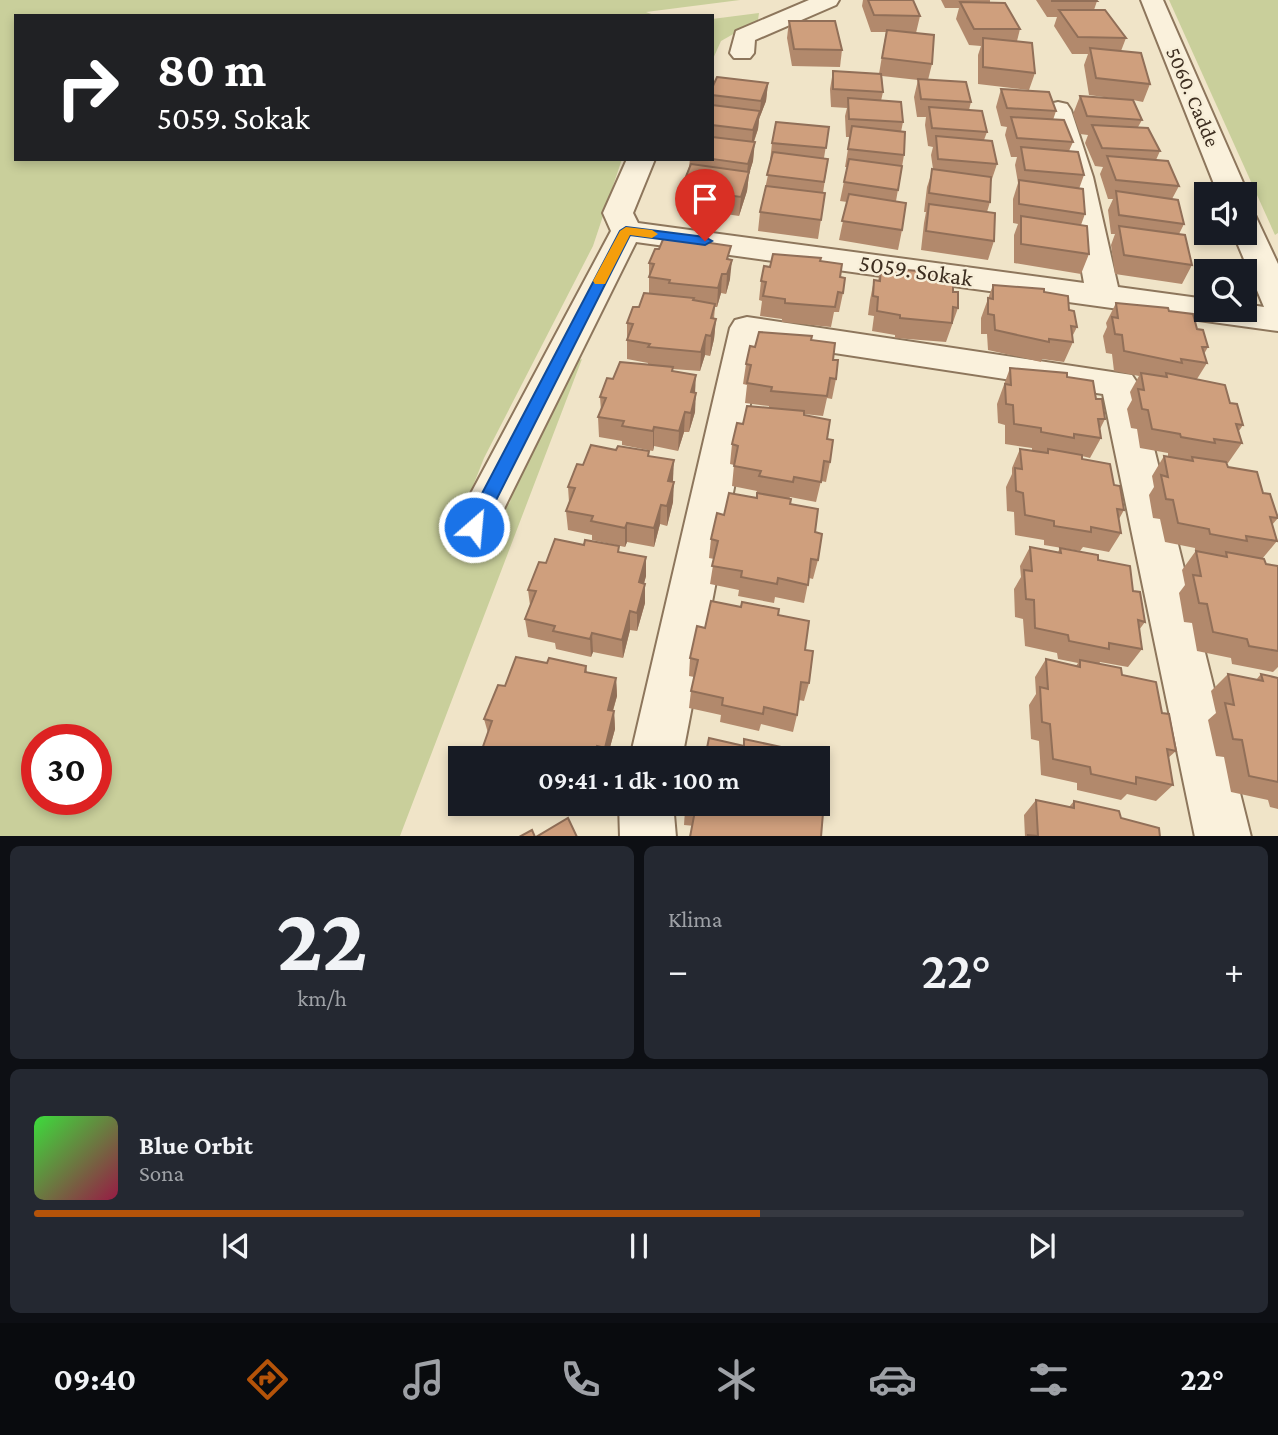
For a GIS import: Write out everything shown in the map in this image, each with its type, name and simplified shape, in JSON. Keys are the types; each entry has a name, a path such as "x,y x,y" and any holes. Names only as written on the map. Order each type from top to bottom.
{"street":[{"path":"742,53 744,36 828,0"},
{"name":"5060. Cadde","path":"1152,0 1228,182"},
{"path":"1058,110 1079,177 1103,295"},
{"path":"474,527 626,231 618,214 640,161"},
{"name":"5059. Sokak","path":"626,231 1194,308"},
{"path":"1254,245 1278,302"},
{"name":"5059. Sokak","path":"1257,317 1278,320"},
{"path":"659,746 747,328 1119,384 1223,836"},
{"path":"647,816 649,836"}],"green space":[{"path":"0,0 740,0 646,12 652,14 14,14 14,161 621,161 593,246 484,458 459,522 494,520 510,502 516,475 570,363 582,359 400,836 0,836"},
{"path":"1169,0 1278,0 1278,233 1275,235 1257,195 1257,182 1251,182"},
{"path":"759,13 758,20 721,41 714,57 714,19"}],"building":[{"path":"868,0 913,0 920,16 874,15"},
{"path":"1096,0 1097,1 1052,1"},
{"path":"960,2 1005,3 1020,29 974,29"},
{"path":"1059,10 1105,10 1126,38 1078,37"},
{"path":"789,21 835,21 842,50 794,49"},
{"path":"887,30 934,35 932,64 882,58"},
{"path":"983,38 1032,43 1035,73 983,67"},
{"path":"1090,48 1141,53 1150,84 1096,78"},
{"path":"833,71 881,74 883,92 833,89"},
{"path":"717,77 768,83 761,101 714,95"},
{"path":"918,79 966,82 971,102 921,99"},
{"path":"1001,89 1049,92 1056,111 1007,108"},
{"path":"1080,96 1133,100 1142,120 1087,116"},
{"path":"848,98 901,102 903,122 849,119"},
{"path":"714,105 760,111 753,130 714,125"},
{"path":"929,107 982,111 987,132 932,128"},
{"path":"1011,117 1064,120 1073,142 1017,138"},
{"path":"776,122 829,127 826,148 772,143"},
{"path":"1092,125 1148,128 1160,151 1102,148"},
{"path":"852,126 905,132 904,155 848,149"},
{"path":"936,136 992,141 997,164 938,159"},
{"path":"714,137 755,142 748,164 714,159"},
{"path":"1021,147 1078,152 1084,175 1025,170"},
{"path":"773,152 828,159 824,182 767,175"},
{"path":"1107,156 1168,161 1179,186 1116,180"},
{"path":"849,159 902,166 898,190 844,182"},
{"path":"691,164 749,172 741,197 681,189"},
{"path":"932,169 991,177 990,202 929,193"},
{"path":"1019,180 1083,189 1085,214 1019,204"},
{"path":"766,186 825,193 821,220 760,212"},
{"path":"1116,191 1178,200 1184,224 1119,215"},
{"path":"849,194 906,203 902,230 842,221"},
{"path":"929,204 995,213 994,241 926,231"},
{"path":"1021,216 1087,226 1089,254 1021,244"},
{"path":"1119,226 1185,235 1192,265 1124,255"},
{"path":"664,237 711,241 710,243 731,246 727,259 732,260 727,274 722,274 718,288 669,283 670,280 649,277 654,264 649,263"},
{"path":"773,254 821,258 820,261 842,264 840,277 845,278 843,293 838,292 835,307 785,303 785,299 763,296 766,282 761,281 764,266 770,267"},
{"path":"881,268 931,272 931,275 953,278 953,292 958,292 958,308 953,307 952,323 900,318 900,315 877,311 878,297 873,296 874,280 880,281"},
{"path":"993,285 1044,289 1044,292 1068,296 1069,310 1074,311 1077,327 1071,326 1073,342 1049,339 1049,342 995,330 994,315 988,314 988,298 993,299"},
{"path":"644,293 694,298 693,300 715,304 711,318 716,319 711,336 706,335 701,352 648,347 650,344 627,340 633,324 627,323 633,307 639,307"},
{"path":"1116,303 1168,308 1169,311 1193,314 1197,329 1203,330 1208,347 1202,347 1207,363 1181,359 1182,363 1124,351 1122,335 1115,334 1112,317 1118,318"},
{"path":"759,332 812,336 811,340 835,343 833,360 838,360 836,379 830,378 827,396 771,391 772,387 747,383 751,365 746,364 750,346 755,347"},
{"path":"620,362 673,367 672,371 696,375 691,392 696,393 691,413 685,412 679,431 654,427 653,431 622,426 624,421 598,417 606,398 600,397 607,378 613,379"},
{"path":"1010,368 1067,373 1067,377 1093,381 1096,399 1102,399 1105,419 1098,419 1101,438 1074,434 1074,438 1041,432 1041,428 1014,424 1013,405 1006,404 1005,384 1011,385"},
{"path":"1141,373 1167,377 1166,373 1225,385 1230,403 1237,404 1243,425 1236,424 1242,443 1214,439 1215,443 1152,429 1148,410 1142,409 1138,389 1144,390"},
{"path":"747,406 804,411 804,415 830,420 827,439 833,440 830,462 824,461 821,482 794,477 793,482 759,476 761,471 734,466 738,446 732,444 737,423 743,424"},
{"path":"591,445 616,450 618,446 649,451 648,456 674,460 668,481 674,482 667,506 661,505 654,528 627,523 625,528 591,521 593,516 566,511 575,488 568,487 577,464 583,465"},
{"path":"1020,449 1048,453 1048,449 1082,455 1082,459 1110,464 1114,485 1120,486 1124,510 1117,509 1121,533 1091,527 1091,532 1054,526 1054,521 1025,515 1023,493 1016,491 1015,468 1022,469"},
{"path":"1164,456 1193,461 1192,457 1226,462 1228,467 1257,472 1263,493 1270,494 1278,518 1270,517 1277,541 1246,536 1247,541 1210,534 1209,529 1178,523 1173,500 1166,499 1161,475 1168,477"},
{"path":"729,493 757,498 757,493 791,499 790,504 818,509 815,532 822,534 818,560 811,559 808,585 778,578 777,584 741,577 742,571 712,566 718,541 711,539 717,513 724,515"},
{"path":"555,539 584,545 585,540 619,546 618,552 646,557 639,582 645,584 637,613 630,611 622,640 592,633 590,639 553,631 555,626 525,619 536,591 528,590 539,562 546,563"},
{"path":"1030,547 1061,553 1060,548 1098,555 1098,560 1130,566 1133,591 1140,592 1145,622 1138,620 1142,649 1109,643 1109,649 1069,641 1068,635 1035,628 1034,600 1026,599 1024,570 1032,571"},
{"path":"1196,551 1227,557 1226,552 1264,559 1266,564 1278,566 1278,651 1249,646 1247,639 1213,632 1207,604 1199,603 1193,575 1201,576"},
{"path":"711,601 741,607 742,602 779,609 778,615 809,621 805,650 813,651 809,683 801,682 797,715 764,707 763,714 722,705 723,698 691,691 698,660 690,658 697,626 705,628"},
{"path":"516,657 547,663 549,658 586,666 585,672 616,678 608,710 614,711 605,746 483,746 492,721 484,719 498,685 505,686"},
{"path":"1046,659 1080,667 1080,660 1121,668 1122,675 1156,682 1162,713 1169,714 1176,751 1167,749 1173,785 1136,777 1136,784 1091,774 1090,767 1053,759 1050,724 1042,722 1040,687 1048,689"},
{"path":"1228,674 1263,681 1261,674 1278,678 1278,782 1249,776 1242,740 1233,739 1225,703 1234,705"},
{"path":"709,738 744,746 707,746"},
{"path":"744,739 777,746 744,746"},
{"path":"1036,800 1074,808 1074,801 1119,811 1121,818 1159,828 1160,836 1038,836"},
{"path":"694,816 823,816 821,836 690,836"},
{"path":"568,818 577,836 538,836"},
{"path":"532,830 535,836 521,836"}],"slow traffic":[{"path":"600,281 626,231 652,234"}],"route":[{"path":"474,527 626,231 705,241"}]}
